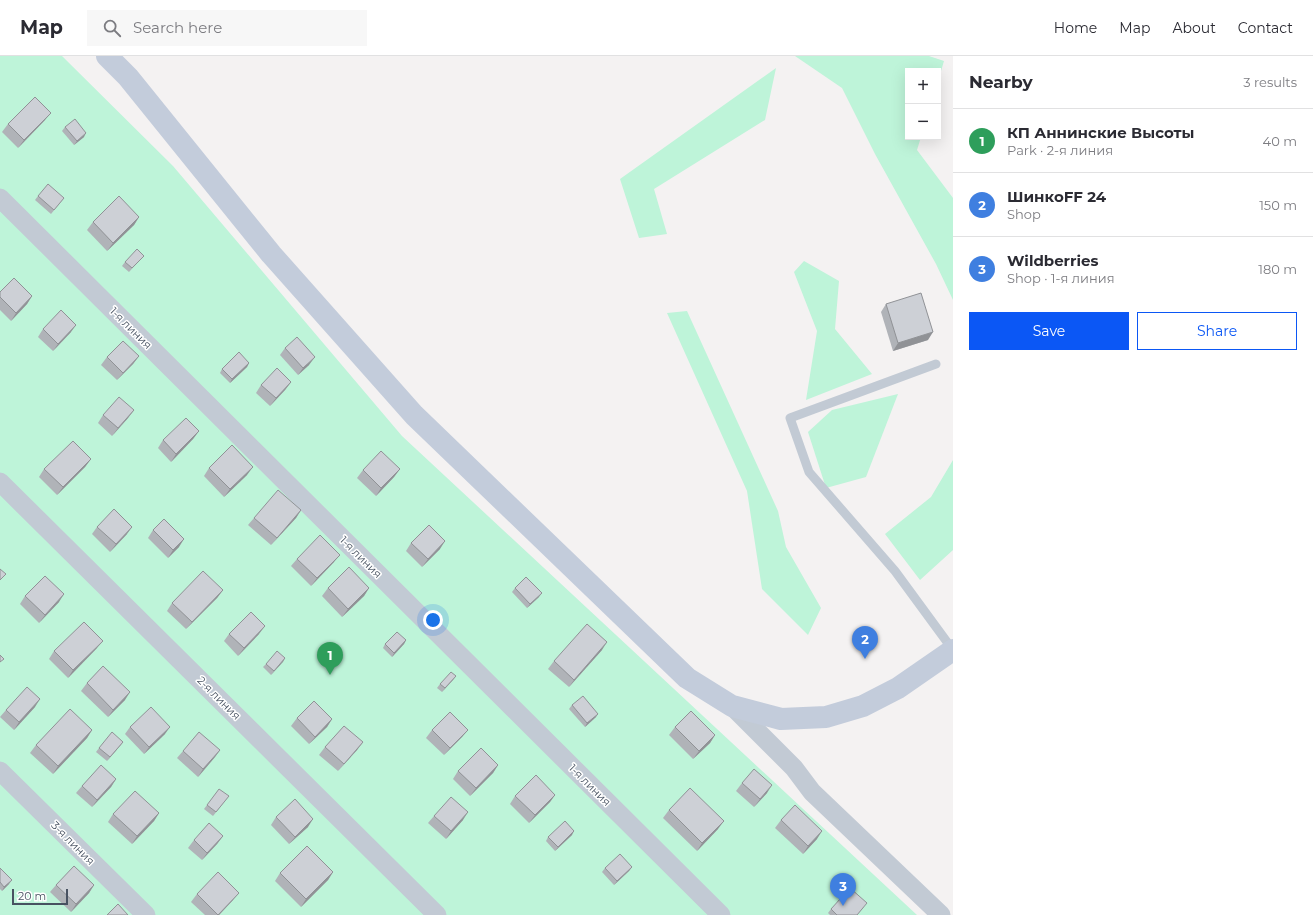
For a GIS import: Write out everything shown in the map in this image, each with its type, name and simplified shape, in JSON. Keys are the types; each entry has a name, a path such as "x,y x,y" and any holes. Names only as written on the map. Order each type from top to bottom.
{"main road":[{"path":"107,56 128,77 272,254 414,415 687,678 732,706 780,719 826,717 863,706 898,688 953,650"}],"street":[{"name":"1-я линия","path":"0,198 721,915"},
{"name":"2-я линия","path":"0,482 437,915"},
{"path":"732,706 794,768 812,792 941,915"},
{"name":"3-я линия","path":"0,771 146,915"}],"lane":[{"path":"936,364 790,418 810,472 895,571 953,650"}],"green space":[{"path":"0,56 62,56 173,166 402,436 917,915 0,915"},
{"path":"795,56 929,56 944,61 941,71 941,68 905,68 905,140 920,140 917,150 953,198 953,300 936,264 875,154 842,88"},
{"path":"776,68 765,120 654,189 667,234 639,238 620,179"},
{"path":"804,261 839,281 835,329 872,374 806,400 817,331 794,272"},
{"path":"687,311 778,511 786,547 821,608 808,635 762,589 747,491 667,313"},
{"path":"898,394 866,477 826,488 808,432 832,410"},
{"path":"953,460 953,550 920,580 885,534 931,497"}],"building":[{"path":"35,97 51,113 24,140 8,124"},
{"path":"75,119 86,133 77,141 65,127"},
{"path":"48,184 64,198 54,210 38,196"},
{"path":"119,196 139,217 113,243 93,222"},
{"path":"137,249 144,256 132,268 125,262"},
{"path":"14,278 32,296 16,313 0,297 0,292"},
{"path":"921,293 933,332 898,343 886,304"},
{"path":"61,310 76,325 58,344 43,329"},
{"path":"297,337 315,357 303,368 285,348"},
{"path":"123,341 139,356 123,373 107,357"},
{"path":"239,352 249,363 232,379 222,369"},
{"path":"277,368 291,382 276,398 261,385"},
{"path":"119,397 134,410 118,428 103,415"},
{"path":"186,418 199,431 176,454 163,440"},
{"path":"73,441 91,459 63,487 44,469"},
{"path":"232,445 253,467 230,489 209,468"},
{"path":"381,451 400,469 381,488 363,470"},
{"path":"278,490 301,510 277,538 254,518"},
{"path":"114,509 132,527 116,544 97,527"},
{"path":"164,519 184,539 173,550 153,530"},
{"path":"429,525 445,541 428,559 411,543"},
{"path":"320,535 340,555 317,578 297,559"},
{"path":"349,567 369,588 348,609 328,588"},
{"path":"0,569 6,574 0,580"},
{"path":"203,571 223,590 192,622 172,603"},
{"path":"45,576 64,594 45,615 25,596"},
{"path":"526,577 542,593 530,604 515,588"},
{"path":"251,612 265,626 244,648 229,634"},
{"path":"84,622 103,641 73,670 54,651"},
{"path":"587,624 607,642 574,680 554,661"},
{"path":"397,632 406,640 394,653 385,644"},
{"path":"277,651 285,658 274,671 266,664"},
{"path":"0,655 4,659 0,662"},
{"path":"103,666 130,692 113,710 87,683"},
{"path":"451,672 456,676 445,688 440,684"},
{"path":"27,687 40,699 19,722 6,710"},
{"path":"583,696 598,714 587,723 572,705"},
{"path":"314,701 332,719 315,737 297,718"},
{"path":"151,707 170,727 149,747 130,727"},
{"path":"70,709 92,730 58,766 36,745"},
{"path":"691,711 715,735 699,751 675,727"},
{"path":"450,712 468,730 450,748 432,730"},
{"path":"344,726 363,742 344,764 325,747"},
{"path":"112,732 123,742 110,757 99,748"},
{"path":"199,732 220,750 203,769 183,751"},
{"path":"481,748 498,765 476,788 458,771"},
{"path":"101,765 116,779 97,800 82,786"},
{"path":"754,769 772,785 760,799 742,783"},
{"path":"536,775 555,795 535,815 515,796"},
{"path":"690,788 724,821 702,843 669,810"},
{"path":"219,789 229,796 216,812 207,805"},
{"path":"135,791 159,813 137,836 113,814"},
{"path":"451,797 468,812 451,831 434,816"},
{"path":"295,799 313,819 295,837 276,817"},
{"path":"795,805 822,831 808,846 781,820"},
{"path":"565,821 574,831 558,847 548,837"},
{"path":"209,823 223,836 207,853 194,840"},
{"path":"307,846 333,872 306,899 280,873"},
{"path":"620,854 632,867 617,881 605,868"},
{"path":"74,866 94,885 76,904 56,885"},
{"path":"0,868 12,880 4,887 0,882"},
{"path":"218,872 239,893 218,915 197,894"},
{"path":"850,888 867,903 857,915 837,915 831,909"},
{"path":"118,904 128,915 107,915"}],"place":[{"name":"ШинкоFF 24","path":"865,659"},
{"name":"КП Аннинские Высоты","path":"330,675"},
{"name":"Wildberries","path":"843,906"}]}
